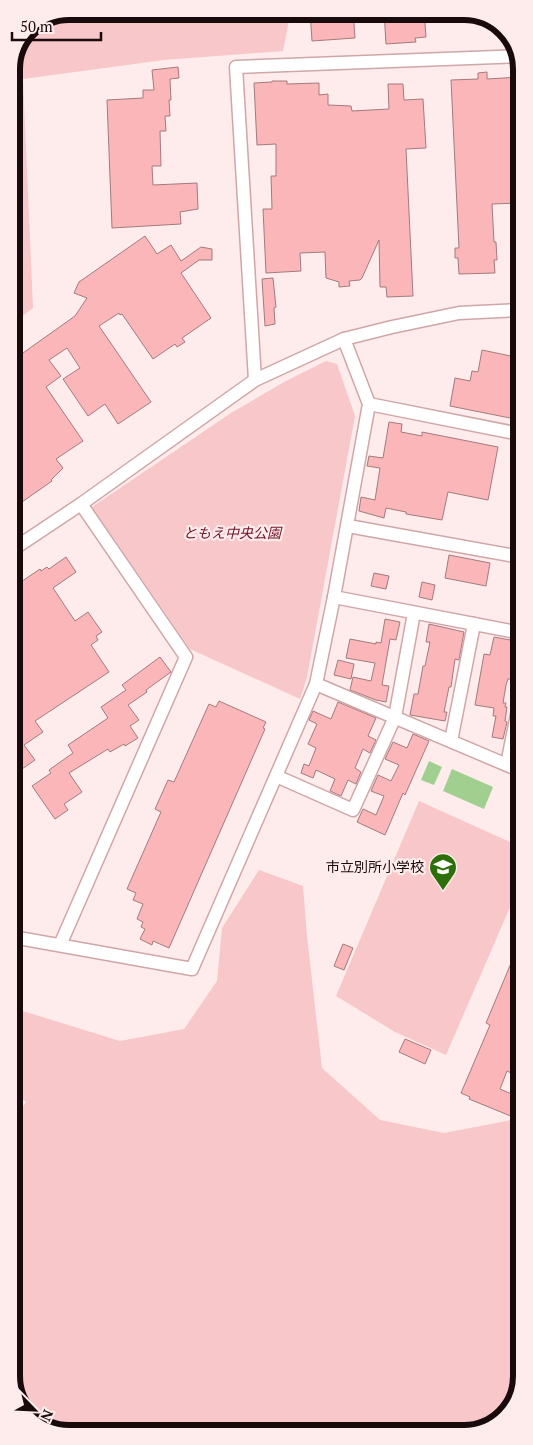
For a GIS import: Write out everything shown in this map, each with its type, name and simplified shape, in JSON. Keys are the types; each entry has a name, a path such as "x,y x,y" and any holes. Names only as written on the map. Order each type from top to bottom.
{"street":[{"path":"255,380 236,67 511,56"},
{"path":"20,545 81,504 255,380 344,339 459,313 513,310"},
{"path":"20,938 192,968 316,684 348,526 369,404 344,339"},
{"path":"369,404 513,433"},
{"path":"60,945 186,657 81,504"},
{"path":"348,526 513,557"},
{"path":"334,597 513,631"},
{"path":"276,776 353,810 395,717 414,612"},
{"path":"451,741 474,624"},
{"path":"316,684 513,767"},
{"path":"507,764 513,734"}],"green space":[{"path":"69,20 289,20 283,51 164,60 23,79 33,308 20,318 20,66 24,50 34,34 50,24"},
{"name":"ともえ中央公園","path":"326,361 337,364 355,416 307,677 300,699 190,649 92,507 231,413 284,382"},
{"path":"419,801 513,843 513,900 446,1055 395,1032 336,996"},
{"path":"259,870 303,886 322,1068 380,1120 444,1133 513,1120 513,1382 503,1406 486,1420 470,1425 66,1425 47,1420 39,1415 28,1403 20,1382 20,1111 26,1102 20,1098 20,1010 120,1041 184,1029 217,981 222,928"}],"shaded area":[{"path":"429,761 442,767 434,785 421,780"},
{"path":"452,769 493,787 484,809 443,791"}],"building":[{"path":"311,20 354,20 355,38 312,41"},
{"path":"385,20 425,20 426,37 415,38 416,42 386,44"},
{"path":"178,67 179,78 170,79 170,116 165,116 166,131 160,131 161,166 152,166 153,185 197,183 198,209 180,212 181,224 112,228 107,100 143,98 143,90 154,90 152,70"},
{"path":"487,72 487,79 513,77 513,203 492,204 497,260 494,260 495,273 459,274 458,258 455,258 455,248 459,248 451,80 478,79 478,73"},
{"path":"287,81 287,84 319,83 319,95 328,94 328,105 351,106 352,111 389,109 388,84 403,84 404,100 423,99 426,148 406,149 413,296 387,297 386,287 380,287 379,240 362,278 349,281 350,286 339,287 339,282 326,278 325,252 300,253 301,271 266,273 263,209 272,209 271,176 276,176 276,144 257,145 254,83"},
{"path":"145,236 157,254 171,245 181,261 201,247 212,249 212,260 199,260 181,273 211,318 182,338 185,342 177,347 175,344 153,359 122,314 120,315 119,313 99,326 151,402 118,424 105,404 88,416 63,379 80,368 67,348 49,360 61,376 46,387 83,441 56,459 63,468 52,481 22,502 20,499 20,348 23,353 75,316 87,298 74,293 79,282"},
{"path":"273,278 276,307 274,308 275,324 265,326 262,279"},
{"path":"482,350 513,357 513,419 450,406 455,378 470,381 472,371 478,372"},
{"path":"389,422 402,424 401,432 422,436 422,432 498,447 488,500 448,492 442,520 406,514 406,512 386,508 384,518 359,511 361,497 375,500 380,468 367,466 369,456 383,458"},
{"path":"449,555 490,563 486,586 445,578"},
{"path":"66,557 76,572 53,588 75,621 88,612 102,632 96,636 98,640 91,645 109,672 35,721 43,732 24,745 35,760 22,769 20,766 20,583 40,569 41,571 47,567 49,569"},
{"path":"374,573 389,576 386,589 371,586"},
{"path":"422,582 435,585 432,600 419,597"},
{"path":"385,619 400,622 396,640 390,639 382,685 389,686 386,702 350,690 353,677 371,681 375,663 346,658 350,639 376,644 376,642 381,643"},
{"path":"429,624 464,632 459,660 455,659 451,687 449,687 444,712 447,712 445,721 410,715 414,694 418,694 423,666 425,666 430,642 426,642"},
{"path":"494,637 513,641 513,673 506,685 503,703 506,703 505,707 507,707 505,721 507,722 503,739 492,737 496,716 493,716 494,708 475,705 484,654 490,655"},
{"path":"160,657 171,672 128,705 139,720 130,726 138,738 110,752 108,749 69,773 82,792 64,804 68,810 55,819 32,786 51,773 49,770 73,753 68,745 108,718 101,707 126,690 122,685"},
{"path":"338,660 354,664 351,679 334,675"},
{"path":"219,701 266,722 263,728 265,729 169,948 153,941 152,945 140,939 145,929 141,927 143,922 137,919 143,904 133,900 136,893 127,889 161,812 155,809 168,780 174,782 209,704 216,707"},
{"path":"338,702 376,718 368,736 376,740 370,753 363,749 355,768 361,772 356,784 348,780 341,796 330,791 335,779 316,770 313,778 301,773 304,764 309,766 316,748 308,744 317,724 309,720 313,711 331,719"},
{"path":"413,734 429,741 405,795 403,793 385,835 357,822 363,809 376,815 384,796 371,791 378,775 391,781 399,765 385,759 393,742 407,748"},
{"path":"343,944 353,948 344,970 334,966"},
{"path":"513,958 513,1074 507,1071 500,1089 513,1095 513,1117 469,1099 470,1097 461,1093 490,1025 486,1023"},
{"path":"405,1039 431,1050 425,1064 399,1052"}],"place":[{"name":"市立別所小学校","path":"443,891"}]}
